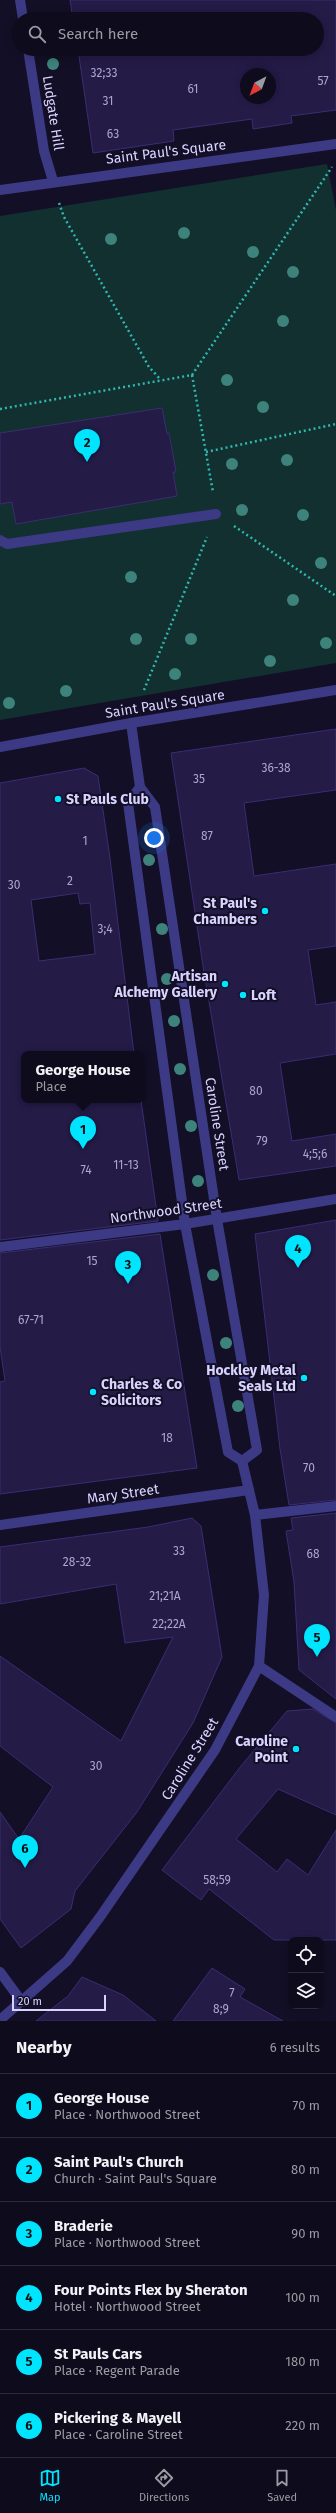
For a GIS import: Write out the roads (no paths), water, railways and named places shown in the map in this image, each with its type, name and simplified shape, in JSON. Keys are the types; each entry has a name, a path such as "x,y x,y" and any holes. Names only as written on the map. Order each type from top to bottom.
{"street":[{"path":"20,0 22,12"},
{"name":"Ludgate Hill","path":"29,56 44,151 53,181"},
{"name":"Saint Paul's Square","path":"0,190 53,181 336,144"},
{"path":"0,540 7,544 216,514"},
{"name":"Saint Paul's Square","path":"0,747 131,723 336,690"},
{"name":"Caroline Street","path":"0,2020 67,1961 100,1917 216,1750 259,1666 264,1595 255,1515 242,1461 257,1450 217,1219 155,807 140,787 131,723"},
{"path":"140,787 128,803 185,1224 228,1452 242,1461"},
{"name":"Northwood Street","path":"0,1247 185,1224 336,1199"},
{"name":"Mary Street","path":"0,1525 249,1490"},
{"path":"255,1515 336,1506"},
{"path":"259,1666 336,1717"},
{"path":"0,1972 22,2002"}],"place":[{"name":"Saint Paul's Church","path":"87,462"},
{"name":"St Pauls Club","path":"58,799"},
{"name":"St Paul's Chambers","path":"265,911"},
{"name":"Artisan Alchemy Gallery","path":"225,984"},
{"name":"Loft","path":"243,995"},
{"name":"George House","path":"83,1149"},
{"name":"Four Points Flex by Sheraton","path":"298,1268"},
{"name":"Braderie","path":"128,1284"},
{"name":"Hockley Metal Seals Ltd","path":"304,1378"},
{"name":"Charles & Co Solicitors","path":"93,1392"},
{"name":"St Pauls Cars","path":"317,1657"},
{"name":"Caroline Point","path":"296,1749"},
{"name":"Pickering & Mayell","path":"25,1868"}]}
